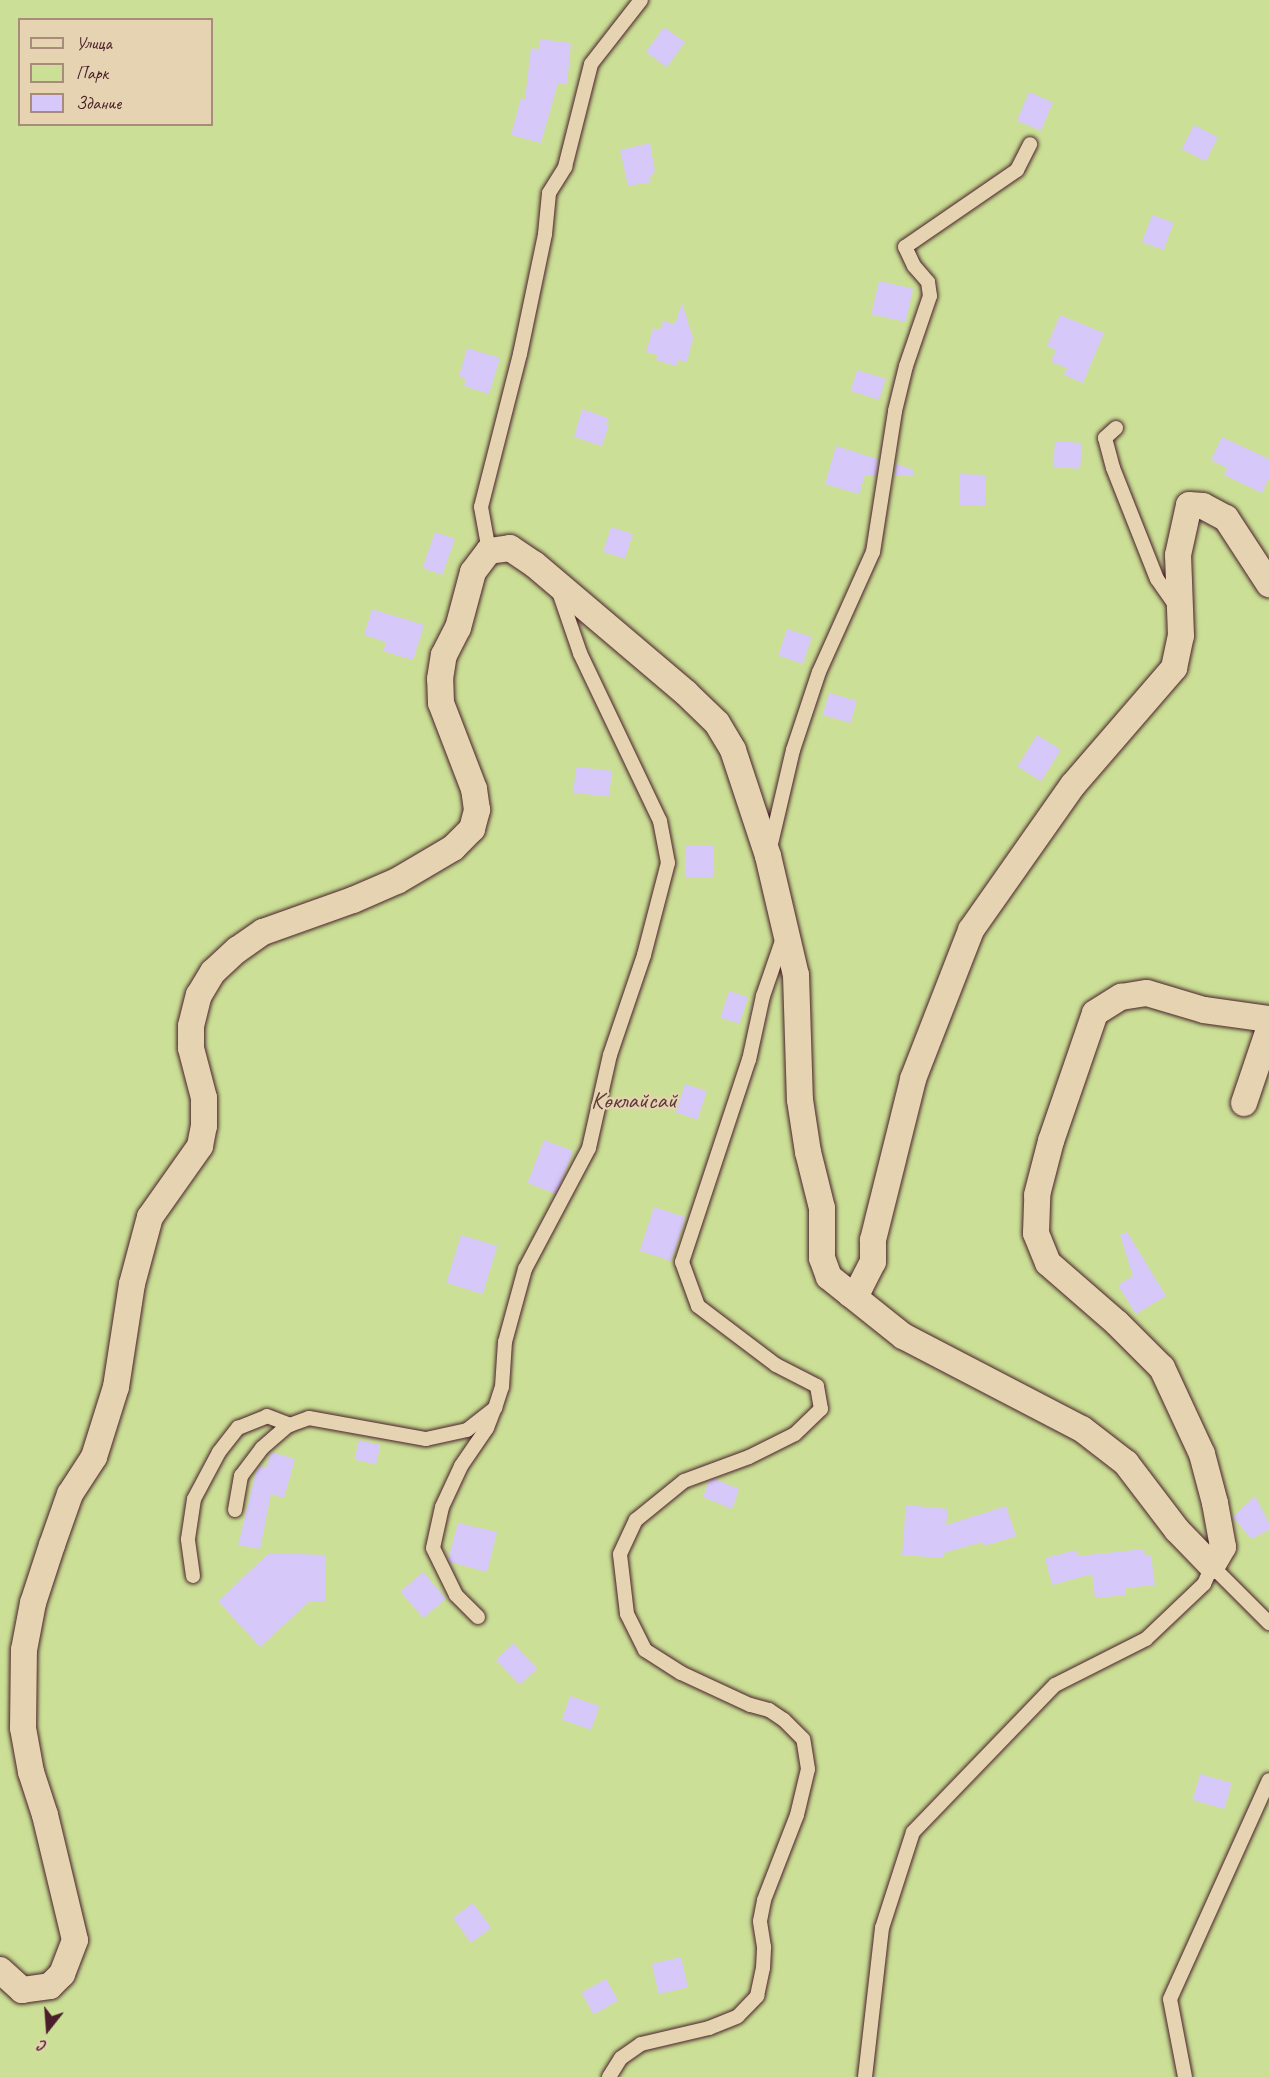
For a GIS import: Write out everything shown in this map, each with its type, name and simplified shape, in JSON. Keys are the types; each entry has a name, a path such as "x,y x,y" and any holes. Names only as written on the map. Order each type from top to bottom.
{"street":[{"path":"850,1294 860,1287 873,1262 873,1240 913,1079 971,930 1073,785 1174,668 1181,636 1178,555 1189,505 1203,506 1226,518 1269,584"},
{"path":"0,1970 22,1990 50,1986 62,1974 75,1940 45,1815 29,1761 23,1728 24,1650 33,1603 52,1545 70,1494 94,1457 116,1387 134,1274 150,1217 200,1146 204,1126 204,1098 191,1048 199,994 213,972 263,933 397,881 453,848 472,829 477,810 474,789 441,703 440,679 444,655 458,628 473,572 489,551 510,548 534,564 629,642 717,723 733,750 768,856 796,975 800,1100 808,1152 822,1208 822,1258 829,1277 903,1336 1082,1429 1126,1464 1177,1530 1212,1566 1223,1547 1215,1503 1202,1454 1162,1368 1117,1323 1048,1263 1036,1233 1037,1195 1051,1141 1095,1013 1121,998 1147,993 1204,1010 1269,1019"},
{"path":"1244,1103 1269,1029"}],"lane":[{"path":"489,551 481,507 520,354 545,234 549,193 565,167 591,64 641,0"},
{"path":"768,856 793,750 819,672 873,552 895,411 909,356 930,296 928,282 914,266 905,247 1017,170 1030,144"},
{"path":"1116,428 1105,438 1113,468 1157,579 1180,610"},
{"path":"478,1617 456,1595 433,1548 442,1507 461,1466 487,1428 495,1408 502,1387 505,1342 525,1269 589,1148 610,1054 644,955 668,863 660,821 580,653 556,584"},
{"path":"609,2077 621,2058 641,2044 709,2028 738,2016 757,1996 763,1968 764,1947 760,1921 764,1900 797,1815 808,1769 803,1739 784,1720 770,1710 750,1705 681,1673 645,1650 627,1614 620,1554 636,1520 684,1481 749,1457 795,1434 821,1409 817,1386 776,1365 698,1306 682,1262 749,1060 763,996 786,931"},
{"path":"235,1510 241,1476 262,1448 290,1425 309,1418 426,1439 467,1430 495,1408"},
{"path":"193,1576 189,1539 194,1498 219,1452 238,1428 267,1416 290,1425"},
{"path":"865,2077 882,1928 913,1832 1055,1685 1146,1639 1204,1584 1212,1566 1269,1623"},
{"path":"1185,2077 1170,1999 1269,1780"}],"green space":[{"name":"Көклайсай","path":"0,0 1269,0 1269,2077 0,2077"}],"building":[{"path":"664,27 685,42 667,67 646,52"},
{"path":"540,39 571,43 567,84 558,83 541,143 511,135 521,98 525,99 531,48 539,49"},
{"path":"1029,92 1053,102 1041,131 1017,121"},
{"path":"1194,125 1218,137 1206,161 1182,149"},
{"path":"650,143 655,172 650,176 651,182 628,186 620,150"},
{"path":"1152,215 1174,223 1164,250 1142,242"},
{"path":"879,281 913,289 905,322 871,314"},
{"path":"682,303 693,338 687,362 678,360 676,366 656,360 658,355 646,352 653,328 660,330 663,321 675,324"},
{"path":"1060,315 1104,333 1083,383 1064,375 1067,368 1051,362 1056,350 1047,346"},
{"path":"467,348 500,358 489,394 464,386 466,379 459,377"},
{"path":"857,370 886,379 879,400 851,391"},
{"path":"582,409 608,418 606,423 609,424 602,446 574,437"},
{"path":"1222,437 1269,459 1269,478 1262,493 1224,475 1227,468 1211,460"},
{"path":"1055,441 1082,443 1080,469 1053,467"},
{"path":"836,446 878,459 876,475 865,475 859,494 825,484"},
{"path":"896,464 914,470 913,476 894,476"},
{"path":"960,474 986,475 985,506 959,505"},
{"path":"611,527 633,534 625,559 603,552"},
{"path":"435,532 455,539 442,575 423,568"},
{"path":"372,609 424,625 413,660 383,651 386,642 364,635"},
{"path":"787,629 812,637 803,664 778,656"},
{"path":"829,693 857,701 851,723 823,715"},
{"path":"1037,735 1061,750 1041,781 1017,766"},
{"path":"576,767 612,771 609,797 573,793"},
{"path":"686,845 714,846 713,878 685,877"},
{"path":"729,991 748,997 739,1024 720,1018"},
{"path":"685,1084 707,1091 698,1120 676,1113"},
{"path":"544,1140 573,1151 556,1194 528,1183"},
{"path":"654,1207 685,1217 671,1261 640,1251"},
{"path":"1127,1232 1166,1296 1136,1314 1118,1285 1133,1276 1120,1235"},
{"path":"461,1235 497,1246 483,1294 446,1283"},
{"path":"359,1440 380,1445 376,1464 355,1459"},
{"path":"271,1452 295,1459 284,1498 271,1494 260,1549 238,1545 256,1472 260,1466 266,1468"},
{"path":"715,1479 739,1489 732,1509 703,1497 709,1481"},
{"path":"1255,1496 1269,1523 1269,1530 1251,1539 1233,1517"},
{"path":"906,1505 948,1509 946,1525 1006,1506 1016,1536 984,1546 982,1542 944,1553 943,1558 902,1555"},
{"path":"458,1523 497,1532 487,1572 450,1562 448,1559"},
{"path":"1144,1549 1145,1556 1151,1556 1155,1585 1125,1588 1125,1595 1095,1598 1092,1574 1052,1585 1045,1558 1076,1550 1078,1556"},
{"path":"269,1553 326,1555 325,1601 310,1601 260,1647 218,1601"},
{"path":"423,1572 446,1598 423,1618 400,1592"},
{"path":"513,1643 537,1668 520,1685 496,1660"},
{"path":"570,1696 599,1706 591,1730 562,1720"},
{"path":"1200,1774 1232,1783 1224,1809 1193,1800"},
{"path":"473,1903 491,1928 471,1943 453,1918"},
{"path":"681,1957 688,1987 659,1994 652,1964"},
{"path":"606,1979 618,2001 594,2014 582,1993"}]}
